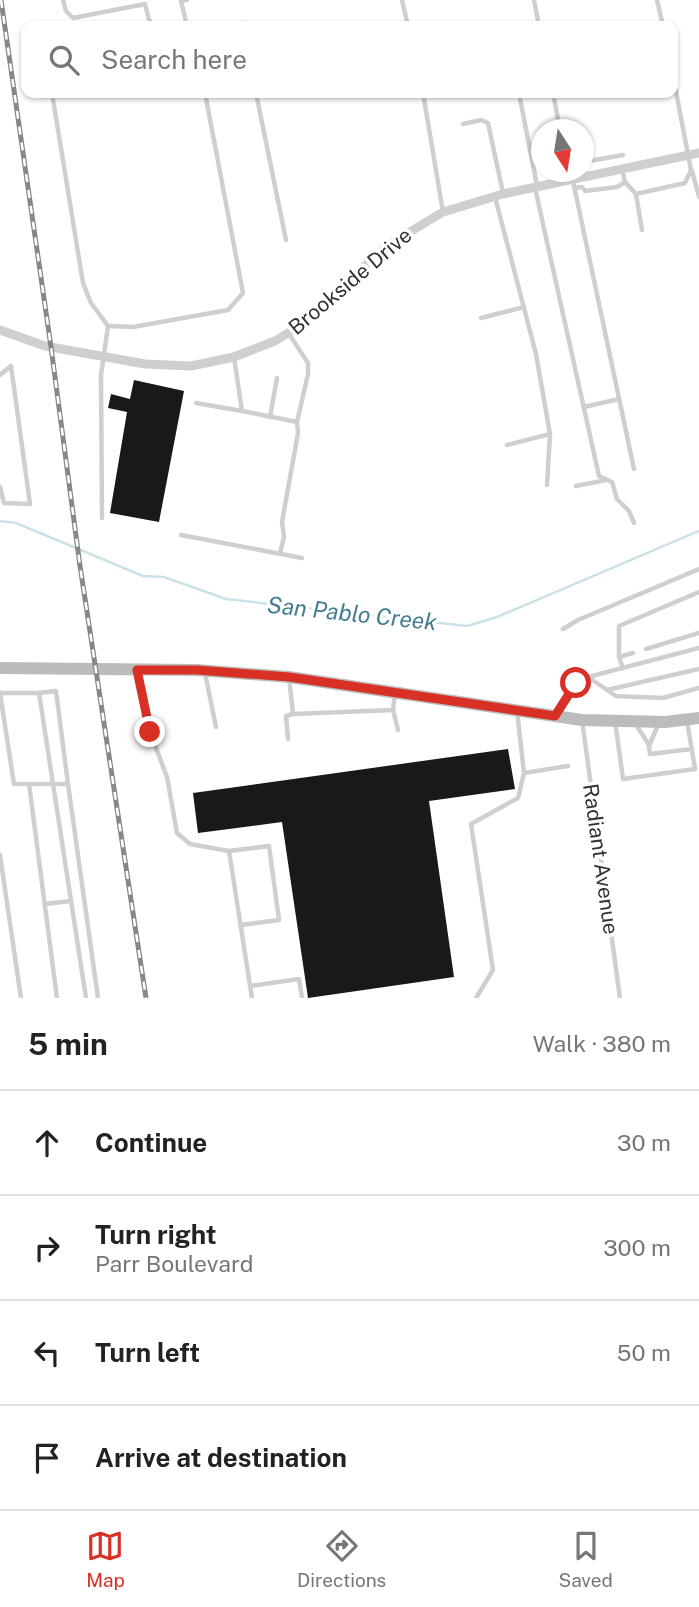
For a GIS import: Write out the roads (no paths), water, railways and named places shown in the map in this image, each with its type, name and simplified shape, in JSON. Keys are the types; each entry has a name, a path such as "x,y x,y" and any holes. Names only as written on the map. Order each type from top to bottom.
{"street":[{"name":"Brookside Drive","path":"594,174 694,154"},
{"name":"Brookside Drive","path":"0,330 45,346 170,366 191,366 234,358 288,333 316,312 388,245 443,212 499,195 558,182"},
{"path":"0,668 204,670 289,677 582,720 659,722 693,719"}],"lane":[{"path":"63,0 66,11 73,18 145,4 150,21"},
{"path":"186,21 181,1 187,0"},
{"path":"402,0 407,21"},
{"path":"534,0 538,21"},
{"path":"657,0 662,21"},
{"path":"636,194 685,183 691,170 694,154 678,95"},
{"path":"53,98 83,283 91,303 108,326 103,356 102,519"},
{"path":"108,326 133,327 229,310 243,293 206,98"},
{"path":"257,98 286,240"},
{"path":"424,98 443,212"},
{"path":"520,98 536,187 599,476 612,482 617,499 629,511 634,523"},
{"path":"554,98 558,119"},
{"path":"463,124 481,120 488,123 499,195 536,354 550,434 547,485"},
{"path":"594,160 623,155"},
{"path":"622,169 625,182 636,194 642,230"},
{"path":"691,170 699,197"},
{"path":"576,182 634,469"},
{"path":"578,182 585,191 617,187 625,182"},
{"path":"481,318 524,307"},
{"path":"280,554 284,537 282,522 298,433 297,422 308,374 308,363 288,333"},
{"path":"234,358 242,411"},
{"path":"0,376 11,366 30,504 4,503 0,487"},
{"path":"270,417 277,378"},
{"path":"584,407 620,400"},
{"path":"196,402 297,422"},
{"path":"507,445 550,434"},
{"path":"576,486 606,479"},
{"path":"181,535 302,558"},
{"path":"563,629 578,620 699,569"},
{"path":"623,668 619,657 619,626 699,592"},
{"path":"646,649 699,633"},
{"path":"555,716 576,683 588,677 699,648"},
{"path":"619,657 633,653"},
{"path":"606,690 699,669"},
{"path":"137,670 150,732 167,777 177,833 190,844 229,851 269,846 279,920 241,925"},
{"path":"204,670 216,727"},
{"path":"289,677 293,715"},
{"path":"588,677 616,696 663,698 699,688"},
{"path":"68,784 14,784 0,693 56,691 98,998"},
{"path":"39,693 86,998"},
{"path":"395,693 393,710 398,730"},
{"path":"288,739 286,716 393,710"},
{"path":"476,998 493,970 471,824 518,798 524,773 517,710"},
{"path":"615,721 623,779 695,769 692,749 693,719"},
{"name":"Radiant Avenue","path":"582,720 620,998"},
{"path":"635,722 649,746 650,754 692,749"},
{"path":"649,746 659,722"},
{"path":"524,773 568,766"},
{"path":"29,784 57,998"},
{"path":"229,851 252,998"},
{"path":"0,855 21,998"},
{"path":"45,904 71,901"},
{"path":"250,986 299,979 302,998"}],"waterway":[{"name":"San Pablo Creek","path":"0,521 16,523 143,576 164,577 226,599 467,626 497,617 699,531"}],"railway":[{"path":"1,0 80,566 146,998"}]}
